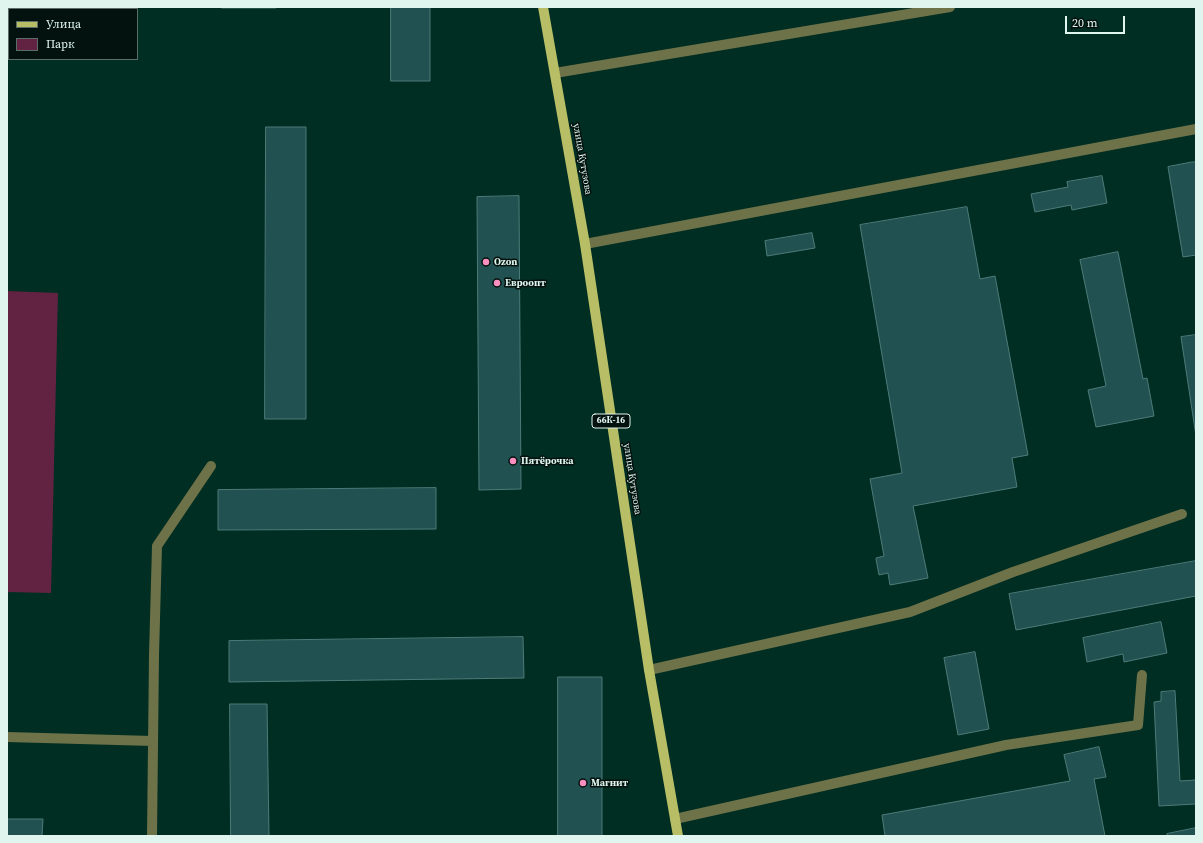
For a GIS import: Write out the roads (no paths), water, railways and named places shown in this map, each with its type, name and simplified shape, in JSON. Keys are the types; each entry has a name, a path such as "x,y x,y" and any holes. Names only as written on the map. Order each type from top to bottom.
{"main road":[{"name":"улица Кутузова","path":"544,7 554,73 585,244 649,670 678,836"}],"lane":[{"path":"554,73 950,7"},
{"path":"585,244 1196,129"},
{"path":"152,836 157,546 211,466"},
{"path":"649,670 910,612 1013,572 1182,514"},
{"path":"675,819 1006,745 1138,725 1142,675"},
{"path":"7,736 153,741"}],"place":[{"name":"Ozon","path":"486,262"},
{"name":"Евроопт","path":"497,283"},
{"name":"Пятёрочка","path":"513,461"},
{"name":"Магнит","path":"583,783"}]}
